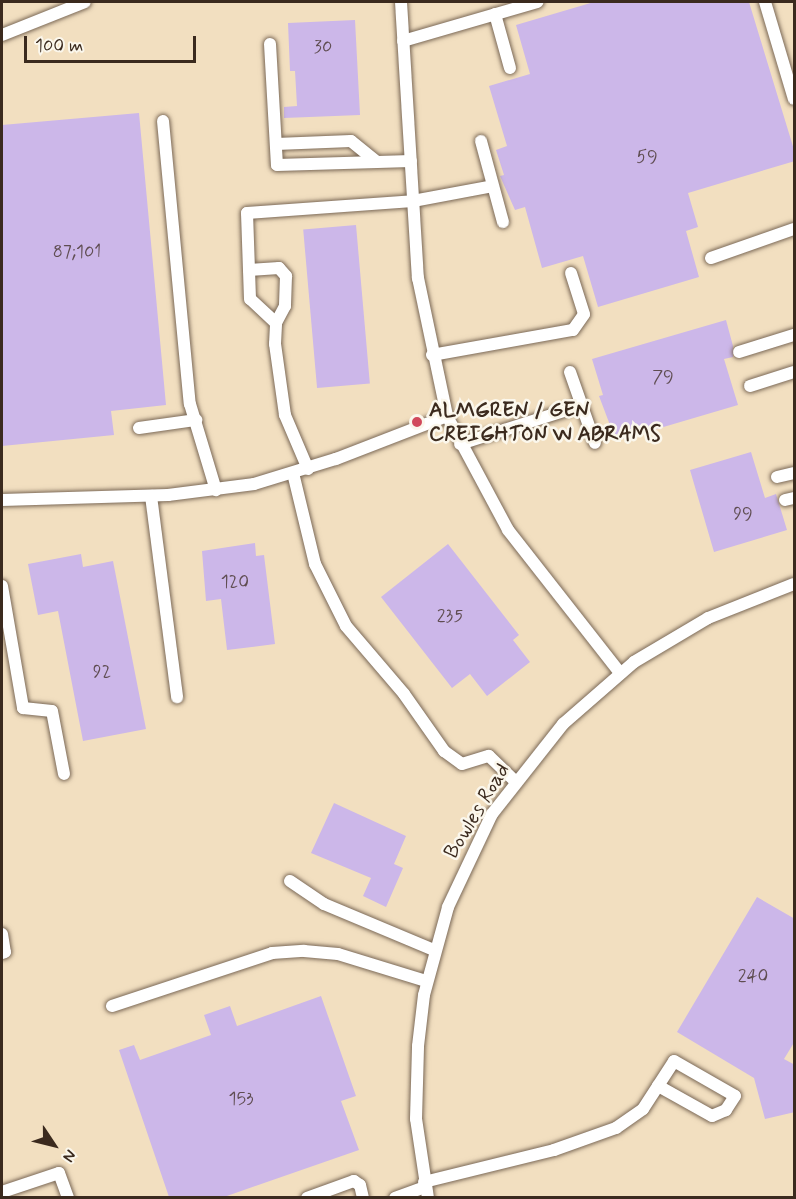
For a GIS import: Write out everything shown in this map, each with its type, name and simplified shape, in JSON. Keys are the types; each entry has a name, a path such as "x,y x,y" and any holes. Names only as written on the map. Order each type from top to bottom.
{"street":[{"path":"2,35 85,2"},
{"path":"401,2 418,278 432,355 447,416 460,444 528,558 620,673"},
{"path":"403,41 537,2"},
{"path":"765,2 795,99"},
{"path":"495,14 510,68"},
{"path":"270,44 277,165 411,161"},
{"path":"164,121 190,404 216,490"},
{"path":"276,144 351,141 377,162"},
{"path":"481,141 503,222"},
{"path":"276,323 250,299 247,213 413,201 493,186"},
{"path":"711,258 795,229"},
{"path":"249,270 279,268 286,276 285,306 276,323 275,344 285,415 308,469"},
{"path":"432,355 573,330 584,314 571,273"},
{"path":"739,352 795,335"},
{"path":"570,372 580,406 595,443"},
{"path":"750,386 795,372"},
{"path":"460,444 580,406"},
{"path":"2,500 151,496 216,490 308,469 447,416"},
{"path":"139,428 196,420"},
{"path":"293,473 315,564 346,626 404,694 444,752 462,764 489,756 515,781"},
{"path":"777,477 795,473"},
{"path":"151,496 177,697"},
{"name":"Bowles Road","path":"426,1189 416,1109 418,1037 426,981 434,950 466,862 515,781 563,724 620,673 688,627 748,600 795,584"},
{"path":"2,586 23,708 52,711 64,774"},
{"path":"290,881 324,904 434,950"},
{"path":"2,934 5,952 2,953"},
{"path":"112,1006 283,952 338,954 426,981"},
{"path":"394,1197 554,1150 616,1128 643,1109 674,1061 735,1096 726,1110 712,1116 658,1086"},
{"path":"2,1192 59,1173 68,1197"},
{"path":"307,1197 354,1181 360,1185 363,1197"}],"building":[{"path":"594,2 749,2 795,153 795,161 688,193 698,227 686,231 699,277 598,307 583,256 542,268 525,207 515,210 500,176 504,175 496,150 507,146 489,86 530,74 516,25"},
{"path":"355,20 360,115 284,118 284,107 297,106 295,71 290,71 288,23"},
{"path":"139,113 166,405 111,411 114,435 2,446 2,125"},
{"path":"356,225 370,383 317,388 303,230"},
{"path":"726,320 733,346 733,357 724,359 738,405 616,441 599,396 603,395 592,359"},
{"path":"751,452 765,498 776,494 787,530 714,552 690,470"},
{"path":"255,543 256,556 264,555 275,644 227,650 221,599 206,601 202,551"},
{"path":"448,544 519,635 513,640 530,662 487,696 470,674 452,688 381,597"},
{"path":"81,554 83,567 113,561 146,729 83,741 58,611 38,615 28,564"},
{"path":"334,803 406,836 394,864 403,868 386,907 363,896 371,878 311,853"},
{"path":"757,897 795,919 795,1041 784,1059 795,1065 795,1112 765,1119 754,1078 677,1032"},
{"path":"321,996 356,1096 341,1101 359,1150 224,1197 169,1197 119,1050 134,1045 140,1060 211,1035 204,1015 230,1006 237,1026"}],"place":[{"name":"ALMGREN / GEN CREIGHTON W ABRAMS","path":"417,422"}]}
